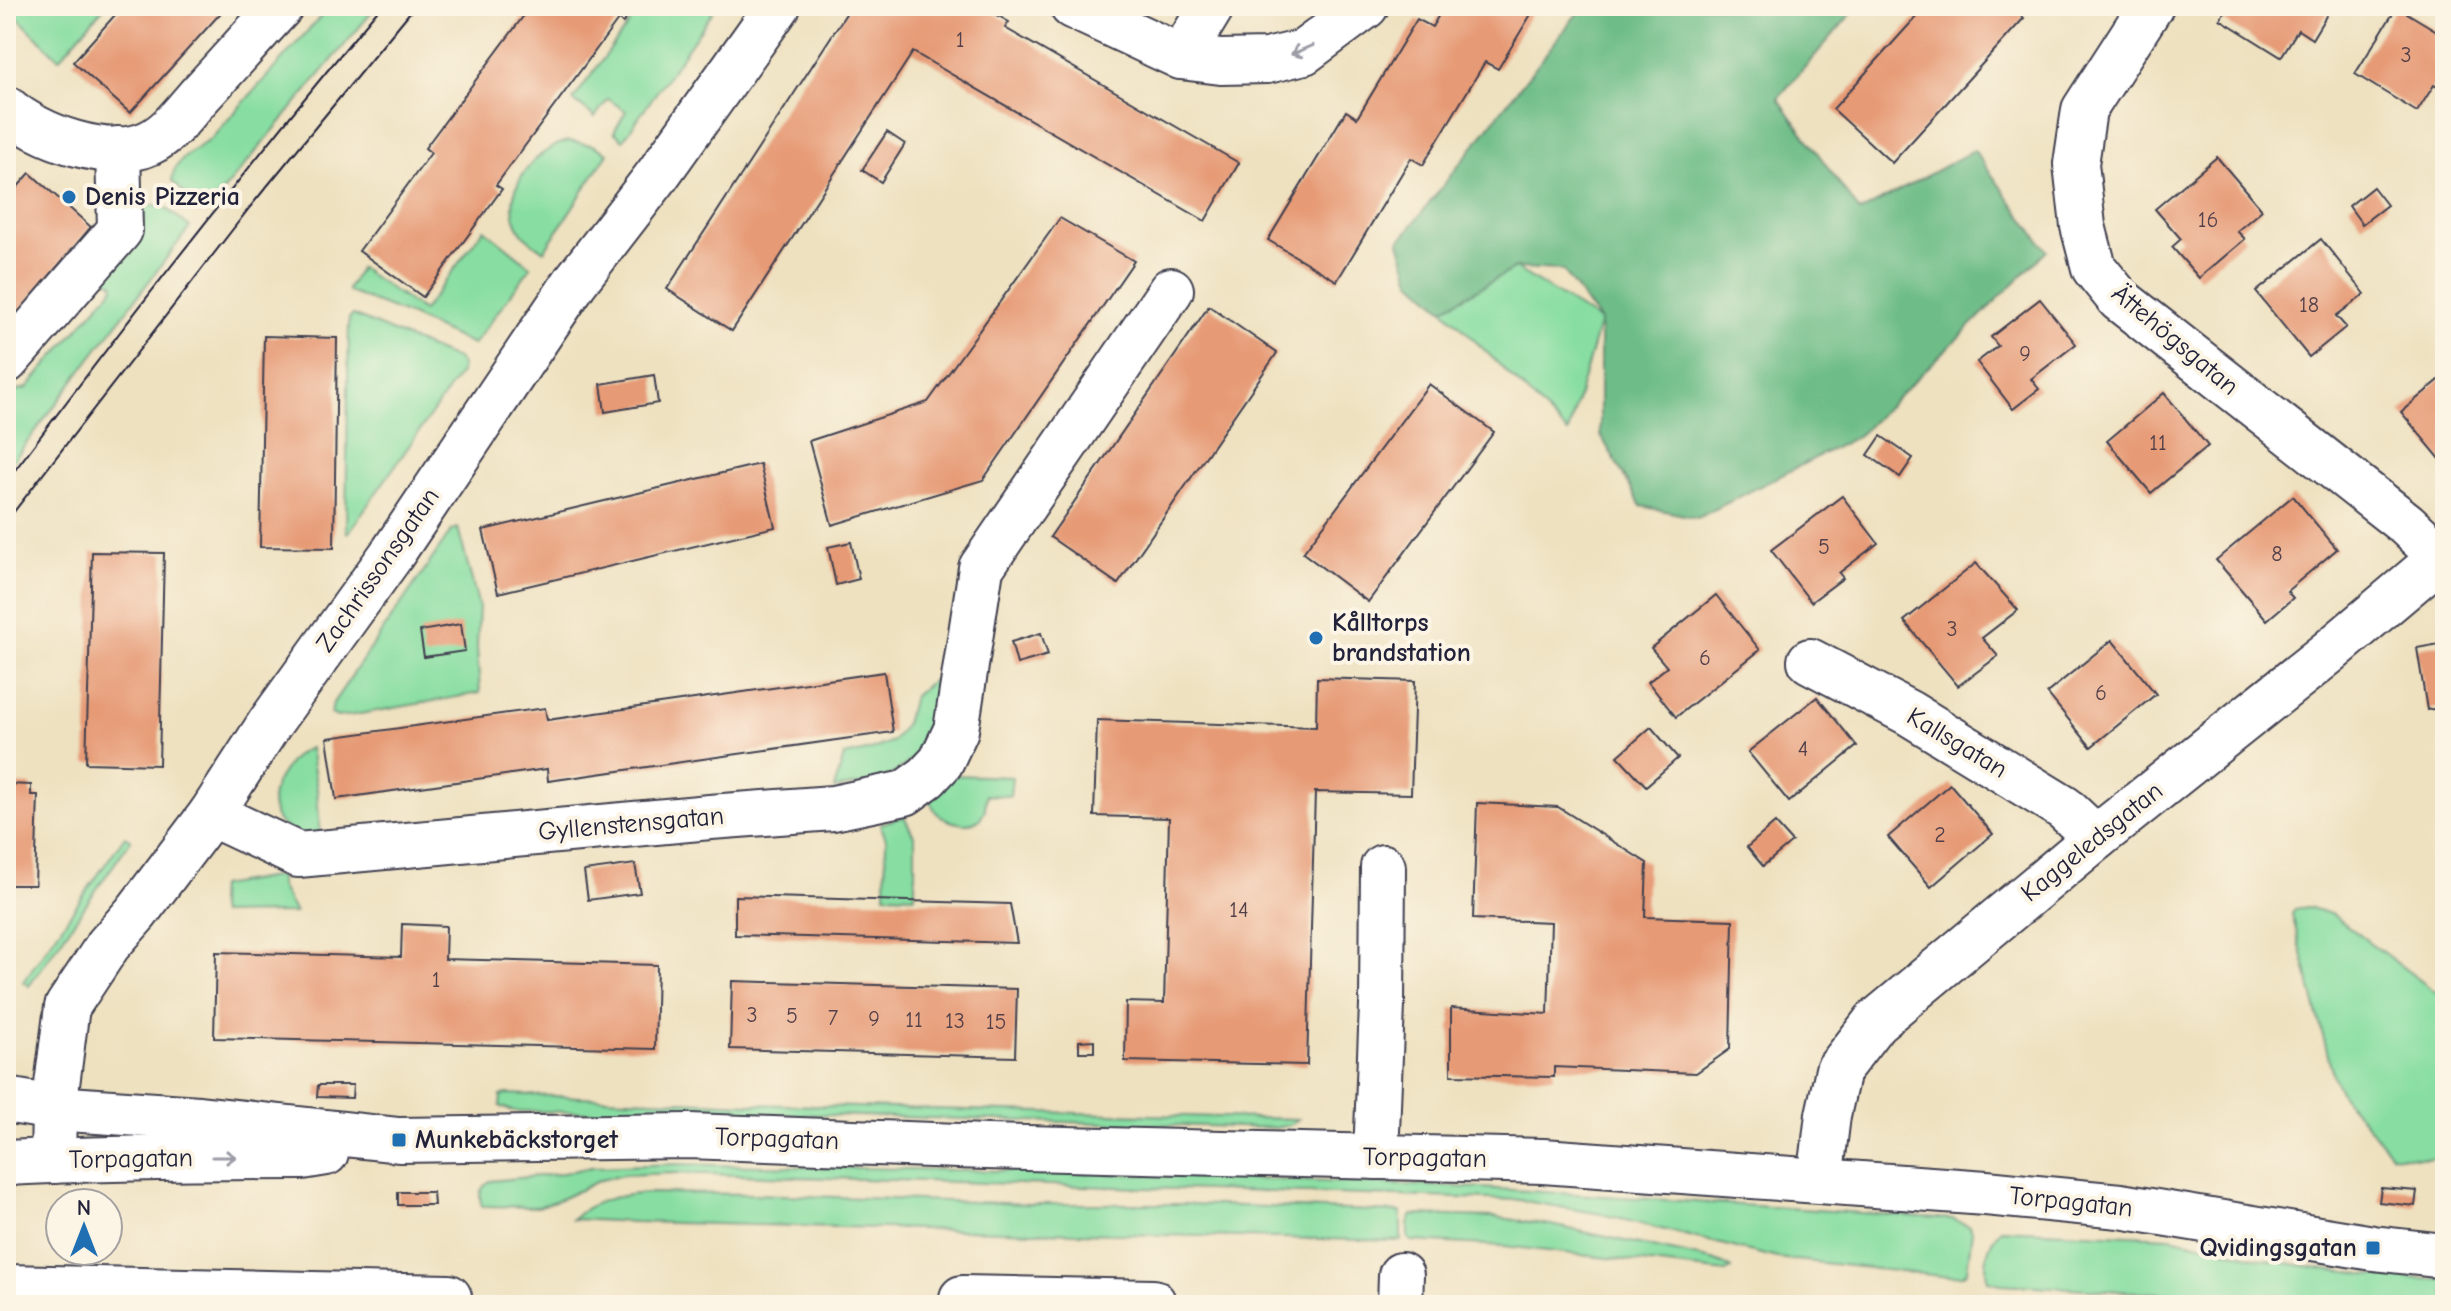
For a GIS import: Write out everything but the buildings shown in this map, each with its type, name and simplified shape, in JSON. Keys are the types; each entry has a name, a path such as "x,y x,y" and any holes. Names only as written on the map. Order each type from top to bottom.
{"street":[{"path":"6,108 13,115 61,139 92,148 118,149 146,144 170,128 281,6"},
{"name":"Zachrissonsgatan","path":"53,1161 54,1108 67,1007 108,945 211,814 270,723 392,554 575,282 656,177 778,6"},
{"path":"1072,6 1181,57 1221,62 1267,61 1304,52 1366,6"},
{"path":"1181,57 1212,6"},
{"name":"Ättehögsgatan","path":"2151,6 2084,110 2076,164 2083,226 2094,268 2119,299 2443,556"},
{"path":"6,361 120,230 118,149"},
{"name":"Gyllenstensgatan","path":"211,814 298,855 833,808 905,793 941,762 956,730 981,568 1171,290"},
{"name":"Kaggeledsgatan","path":"1820,1181 1828,1115 1838,1070 1875,1022 2443,556"},
{"name":"Kallsgatan","path":"1810,661 1909,713 2064,808 2096,838"},
{"path":"1376,1157 1383,867"},
{"name":"Torpagatan","path":"6,1100 54,1108 199,1118 399,1140 689,1136 1543,1161 1986,1193 2120,1206 2373,1248 2445,1256"},
{"name":"Torpagatan","path":"6,1122 54,1108"},
{"name":"Torpagatan","path":"6,1163 110,1161 147,1157 302,1157 399,1140"},
{"path":"27,1294 449,1297"},
{"path":"962,1305 962,1298 1153,1302"}],"green space":[{"path":"6,6 105,6 59,59"},
{"path":"330,6 377,6 205,213 172,181 176,167 211,139"},
{"path":"642,6 717,6 623,140 614,132 626,111 608,99 595,117 573,100"},
{"path":"1583,6 1858,6 1778,98 1860,212 1974,150 2047,251 1858,436 1698,518 1641,506 1600,434 1600,321 1562,270 1515,268 1443,309 1411,280 1399,242"},
{"path":"568,141 593,145 608,153 544,251 520,230 514,216 516,188 532,163 555,146"},
{"path":"147,204 163,206 190,227 6,470 6,398 14,391 27,388 114,287 113,283 89,274 139,209"},
{"path":"484,229 531,267 473,345 349,292 360,268 423,311"},
{"path":"1515,268 1600,321 1568,433 1443,309"},
{"path":"353,315 457,359 462,366 348,533 349,318"},
{"path":"458,528 479,607 477,647 480,693 354,715 337,717 331,714 333,703 452,530"},
{"path":"931,681 938,681 939,708 933,731 920,751 884,779 834,789 844,756 893,741 904,726 914,696"},
{"path":"310,748 320,835 289,830 276,818 273,810 274,792 282,773 294,758"},
{"path":"953,775 1012,777 1010,796 986,795 984,812 974,822 961,824 947,820 937,813 930,801"},
{"path":"904,816 915,838 915,896 885,895 886,839 880,824"},
{"path":"125,836 131,840 29,986 23,982"},
{"path":"280,876 280,886 295,913 220,914 219,886"},
{"path":"2308,907 2333,915 2445,999 2445,1092 2441,1114 2445,1115 2445,1159 2392,1155 2341,1094 2333,1075 2292,914 2295,909"},
{"path":"501,1096 1298,1119 1290,1125 1275,1128 825,1115 512,1111 500,1106"},
{"path":"674,1164 1098,1173 1482,1188 1953,1219 1969,1226 1972,1231 1967,1271 1963,1275 1941,1276 1777,1258 1601,1214 1519,1200 673,1173 624,1175 600,1180 538,1207 482,1206 481,1202 482,1189 490,1181 558,1174 591,1167"},
{"path":"646,1193 1029,1204 1190,1204 1401,1212 1401,1241 572,1219 606,1200"},
{"path":"1412,1215 1494,1217 1551,1225 1713,1260 1731,1269 1726,1272 1505,1246 1412,1241 1408,1238 1408,1223"},
{"path":"2001,1229 2171,1237 2267,1260 2386,1277 2445,1280 2445,1305 2281,1305 2172,1294 2001,1284 1988,1281 1986,1267 1990,1246"}],"tram line":[{"path":"6,482 190,242 381,6"},
{"path":"6,522 250,207 415,6"}],"place":[{"name":"Denis Pizzeria","path":"69,197"},
{"name":"Kålltorps brandstation","path":"1316,638"},
{"name":"Munkebäckstorget","path":"399,1140"},
{"name":"Qvidingsgatan","path":"2373,1248"}]}
